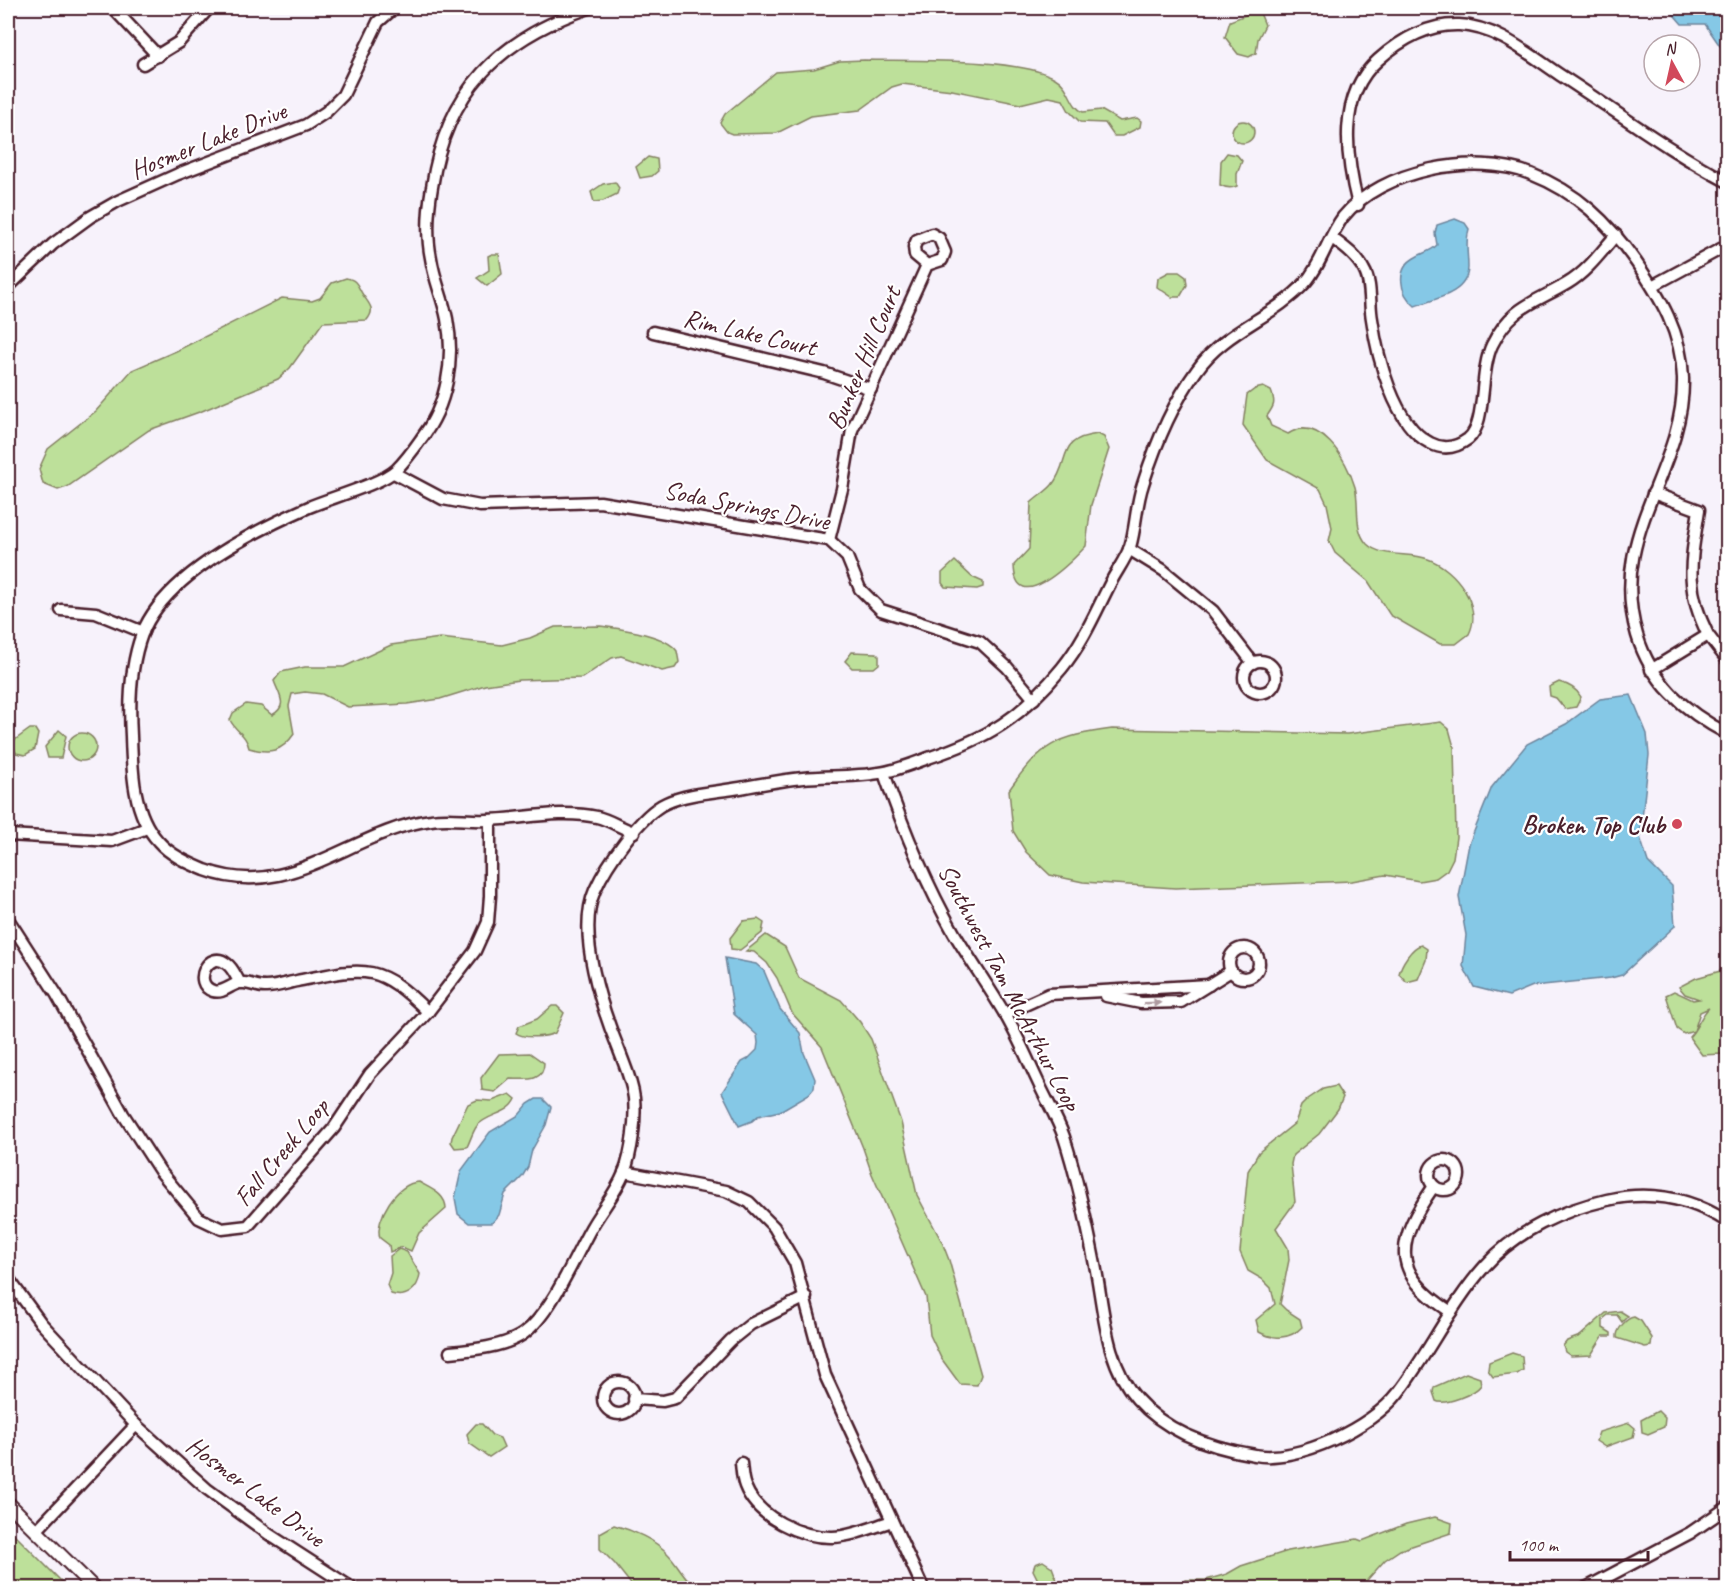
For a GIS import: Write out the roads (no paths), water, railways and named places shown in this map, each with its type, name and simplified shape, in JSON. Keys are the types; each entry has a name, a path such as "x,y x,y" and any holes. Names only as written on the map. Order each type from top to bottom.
{"street":[{"path":"113,8 158,56"},
{"path":"143,64 179,42 209,8"},
{"name":"Hosmer Lake Drive","path":"8,286 53,244 90,216 178,174 306,125 326,112 343,94 378,22 394,8"},
{"path":"589,8 552,21 526,35 501,55 479,76 458,104 445,133 435,163 428,233 430,258 447,317 450,365 443,399 433,424 394,473 307,508 215,556 187,576 162,603 143,632 131,681 130,729 137,802 147,828 160,844 182,861 210,872 239,878 274,878 304,868 366,839 431,820 490,820 543,813 598,817 634,832"},
{"path":"1358,205 1346,145 1348,119 1356,93 1370,67 1398,42 1426,30 1459,25 1491,32 1510,43 1691,163 1728,182"},
{"path":"450,1352 497,1345 524,1333 553,1298 624,1173 635,1103 630,1077 599,990 589,942 590,901 607,866 634,832 662,804 796,778 884,773 972,744 1000,728 1034,699 1065,664 1087,633 1129,549 1142,487 1168,422 1198,368 1228,337 1306,282 1344,217 1379,188 1419,171 1453,166 1488,165 1524,171 1563,188 1586,204 1616,235 1652,286 1671,319 1681,357 1683,379 1677,426 1631,557 1628,576 1632,617 1640,645 1651,670 1670,694 1700,720 1728,734"},
{"path":"1332,238 1348,250 1365,271 1376,340 1394,399 1420,438 1439,448 1450,448 1467,440 1478,427 1484,368 1503,326 1530,302 1569,283 1616,235"},
{"path":"1652,286 1728,245"},
{"name":"Bunker Hill Court","path":"829,540 842,489 852,430 927,265"},
{"name":"Rim Lake Court","path":"653,332 824,373 871,389"},
{"name":"Soda Springs Drive","path":"394,473 443,499 480,506 600,502 829,540 847,557 860,589 881,610 980,642 1007,667 1034,699"},
{"path":"1653,493 1700,510 1691,562 1691,591 1708,635 1728,661"},
{"path":"1129,549 1163,570 1213,611 1253,663"},
{"path":"61,610 96,613 143,632"},
{"path":"1651,670 1708,635"},
{"name":"Southwest Tam McArthur Loop","path":"884,773 900,819 933,895 1005,1014 1062,1134 1080,1195 1105,1324 1116,1367 1136,1398 1169,1427 1210,1444 1258,1456 1283,1456 1312,1449 1344,1435 1396,1396 1451,1312 1485,1266 1508,1244 1543,1223 1587,1204 1619,1197 1651,1196 1684,1200 1728,1222"},
{"name":"Fall Creek Loop","path":"8,919 57,995 123,1114 160,1171 199,1218 222,1229 248,1226 334,1128 370,1074 428,1012 475,951 488,922 490,820"},
{"path":"8,835 112,841 147,828"},
{"path":"240,983 264,988 357,969 377,972 403,987 428,1012"},
{"path":"1005,1014 1049,994 1209,985 1231,971"},
{"path":"624,1173 726,1191 749,1202 774,1227 795,1263 806,1297 825,1375 923,1588"},
{"path":"1434,1186 1414,1216 1405,1235 1404,1250 1409,1270 1417,1283 1430,1298 1451,1312"},
{"name":"Hosmer Lake Drive","path":"8,1278 41,1323 136,1425 207,1489 270,1535 352,1588"},
{"path":"634,1399 663,1401 675,1398 731,1340 751,1324 806,1297"},
{"path":"36,1531 136,1425"},
{"path":"741,1463 744,1485 750,1496 775,1519 791,1528 834,1537 860,1532 892,1521"},
{"path":"8,1503 94,1588"},
{"path":"1586,1588 1690,1533 1728,1507"}],"water":[{"path":"1668,8 1727,8 1727,51 1720,46 1705,24 1682,24"},
{"path":"1455,219 1465,223 1469,229 1467,276 1463,284 1449,294 1415,306 1403,288 1402,274 1405,267 1416,257 1437,245 1435,233 1437,225"},
{"path":"1631,695 1647,734 1649,755 1640,837 1648,862 1672,886 1675,926 1622,975 1533,986 1509,996 1474,987 1463,966 1466,935 1459,897 1469,844 1492,787 1527,744 1566,724 1600,699"},
{"path":"725,958 756,964 764,971 780,1009 800,1033 804,1053 815,1079 814,1088 809,1094 780,1111 758,1116 739,1126 722,1092 742,1062 757,1050 758,1043 757,1035 734,1014"},
{"path":"536,1099 543,1099 551,1107 546,1125 532,1150 528,1167 522,1177 505,1194 499,1215 492,1223 469,1223 458,1214 455,1198 461,1171 490,1132 519,1115 528,1104"}],"place":[{"name":"Broken Top Club","path":"1677,824"}]}
